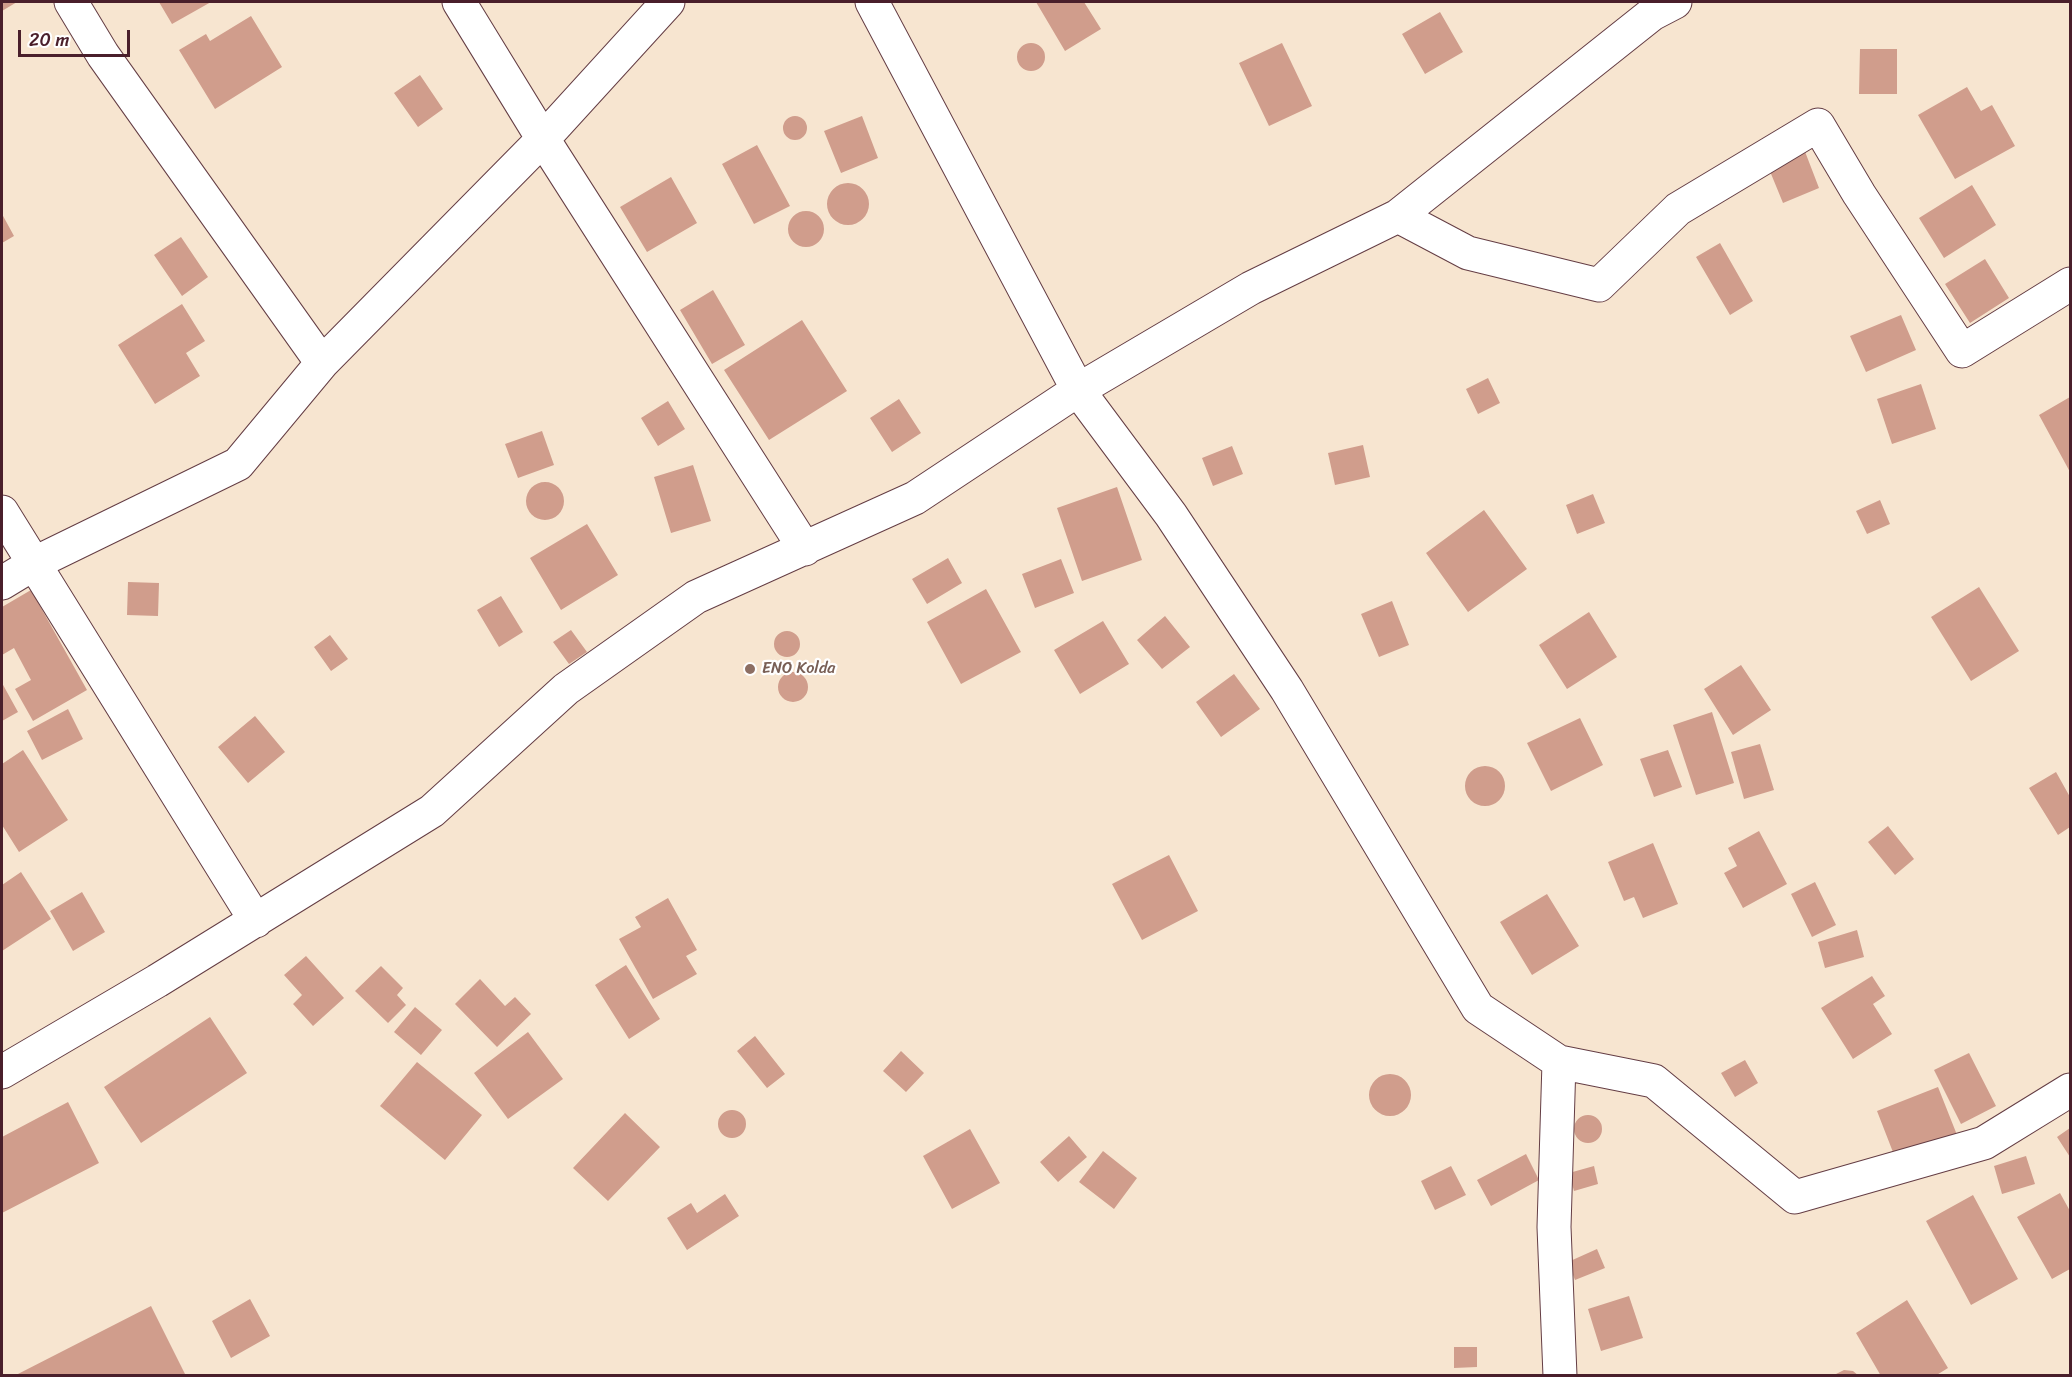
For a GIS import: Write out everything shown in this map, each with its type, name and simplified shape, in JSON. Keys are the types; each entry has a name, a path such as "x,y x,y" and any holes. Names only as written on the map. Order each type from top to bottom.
{"street":[{"path":"71,2 103,55 322,363"},
{"path":"459,2 543,139 805,549"},
{"path":"2,583 35,563 238,464 322,363 543,139 668,2"},
{"path":"872,2 1078,390 1171,515 1287,690 1478,1008 1559,1062 1654,1081 1795,1197 1984,1143 2070,1090"},
{"path":"2,1072 256,921 432,812 566,689 696,597 915,498 1078,390 1251,288 1398,216 1652,14 1675,2"},
{"path":"1398,216 1468,253 1599,285 1678,209 1818,125 1859,194 1962,351 2070,284"},
{"path":"2,512 256,921"},
{"path":"1559,1062 1554,1227 1560,1376"}],"building":[{"path":"2,2 17,2 2,11"},
{"path":"159,2 211,2 172,24"},
{"path":"1036,2 1084,2 1101,29 1065,51"},
{"path":"1440,12 1463,52 1425,74 1402,34"},
{"path":"251,16 282,67 215,109 179,50 206,34 210,41"},
{"path":"1031,43 1041,47 1045,57 1041,67 1031,71 1021,67 1017,57 1021,47"},
{"path":"1282,43 1312,106 1269,126 1239,63"},
{"path":"1860,49 1897,49 1897,94 1859,94"},
{"path":"420,75 443,109 418,127 394,93"},
{"path":"1967,87 1981,111 1992,105 2015,146 1955,179 1918,115"},
{"path":"795,116 800,117 806,123 806,133 800,139 795,140 790,139 784,133 783,128 784,123 790,117"},
{"path":"862,116 878,158 841,173 824,131"},
{"path":"757,145 790,206 754,224 722,164"},
{"path":"1804,149 1819,188 1783,203 1767,164"},
{"path":"671,177 697,223 647,252 620,207"},
{"path":"848,183 863,189 869,204 863,219 848,225 833,219 827,204 833,189"},
{"path":"1972,185 1996,225 1944,258 1919,218"},
{"path":"806,211 818,217 824,229 818,241 806,247 794,241 788,229 794,217"},
{"path":"2,214 14,236 2,243"},
{"path":"181,237 208,277 182,296 154,255"},
{"path":"1720,243 1753,301 1730,315 1696,257"},
{"path":"1985,259 2009,298 1970,323 1945,284"},
{"path":"713,290 745,345 712,364 680,310"},
{"path":"182,304 205,341 186,353 200,376 155,404 118,345"},
{"path":"1901,315 1916,350 1866,372 1850,336"},
{"path":"802,320 847,391 769,440 724,370"},
{"path":"1488,378 1500,403 1478,414 1466,389"},
{"path":"1921,384 1936,429 1892,444 1877,399"},
{"path":"2070,397 2070,472 2039,415"},
{"path":"899,399 921,433 892,452 870,418"},
{"path":"668,401 685,429 658,446 641,418"},
{"path":"542,431 554,465 518,478 505,444"},
{"path":"1363,445 1370,477 1335,485 1328,453"},
{"path":"1232,446 1243,474 1213,486 1202,458"},
{"path":"693,465 711,521 671,533 654,477"},
{"path":"545,482 552,483 558,488 563,494 563,508 558,514 552,519 545,520 538,519 532,514 527,508 526,501 527,494 532,488 538,483"},
{"path":"1117,487 1142,560 1082,581 1057,508"},
{"path":"1593,494 1605,523 1577,534 1566,505"},
{"path":"1880,500 1890,524 1867,534 1856,511"},
{"path":"1484,510 1527,569 1468,612 1426,553"},
{"path":"587,524 618,575 561,610 530,558"},
{"path":"948,558 962,583 927,604 912,579"},
{"path":"1061,559 1074,593 1035,608 1022,574"},
{"path":"128,582 159,583 158,616 127,615"},
{"path":"1979,587 2019,651 1971,681 1931,617"},
{"path":"986,589 1021,652 961,684 927,622"},
{"path":"31,590 87,690 33,721 15,689 31,680 14,648 2,655 2,607"},
{"path":"501,596 523,632 499,647 477,610"},
{"path":"1392,601 1409,645 1379,657 1361,614"},
{"path":"1589,612 1617,657 1567,689 1539,645"},
{"path":"1165,616 1190,647 1162,669 1137,640"},
{"path":"1103,621 1129,664 1080,694 1054,650"},
{"path":"571,630 587,652 569,664 553,642"},
{"path":"787,631 796,635 800,644 796,653 787,657 778,653 774,644 778,635"},
{"path":"330,635 348,659 331,671 314,647"},
{"path":"1741,665 1771,710 1733,735 1704,689"},
{"path":"793,672 804,676 808,687 804,698 793,702 782,698 778,687 782,676"},
{"path":"1234,674 1260,709 1221,737 1196,702"},
{"path":"2,683 18,712 2,721"},
{"path":"68,709 83,739 42,760 27,731"},
{"path":"1712,712 1734,783 1696,795 1673,725"},
{"path":"255,716 285,752 248,783 218,747"},
{"path":"1580,718 1603,765 1551,791 1527,743"},
{"path":"1760,744 1774,790 1744,799 1731,752"},
{"path":"23,750 68,820 19,852 2,825 2,764"},
{"path":"1668,750 1682,787 1654,797 1640,759"},
{"path":"1485,766 1493,767 1499,772 1504,778 1504,794 1499,800 1493,805 1485,806 1477,805 1471,800 1466,794 1465,786 1466,778 1471,772 1477,767"},
{"path":"2056,772 2070,797 2070,827 2058,835 2029,788"},
{"path":"1888,826 1914,859 1895,875 1868,842"},
{"path":"1759,831 1787,884 1743,908 1724,873 1737,866 1728,848"},
{"path":"1653,843 1678,904 1643,918 1634,897 1624,901 1608,862"},
{"path":"1169,855 1198,911 1142,940 1112,884"},
{"path":"21,872 51,919 2,951 2,885"},
{"path":"1815,882 1836,925 1812,937 1791,894"},
{"path":"82,892 105,932 73,951 50,911"},
{"path":"1547,894 1579,946 1532,975 1500,922"},
{"path":"668,898 697,950 686,956 697,974 653,999 619,939 641,927 635,917"},
{"path":"1857,930 1864,957 1825,968 1818,942"},
{"path":"306,956 344,998 313,1026 293,1004 302,995 284,975"},
{"path":"626,965 660,1019 629,1039 595,985"},
{"path":"381,966 403,988 397,995 406,1005 388,1023 355,991"},
{"path":"1872,976 1885,996 1873,1004 1892,1034 1853,1059 1821,1008"},
{"path":"480,979 505,1006 515,997 531,1014 497,1047 455,1004"},
{"path":"415,1007 442,1030 421,1055 394,1032"},
{"path":"210,1017 247,1073 141,1143 104,1087"},
{"path":"528,1032 563,1079 508,1119 474,1073"},
{"path":"755,1036 785,1074 767,1088 737,1051"},
{"path":"901,1051 924,1073 906,1092 883,1071"},
{"path":"1969,1053 1996,1106 1961,1124 1934,1070"},
{"path":"1745,1060 1758,1083 1735,1097 1721,1073"},
{"path":"417,1062 482,1115 445,1160 380,1106"},
{"path":"1390,1074 1405,1080 1411,1095 1405,1110 1390,1116 1375,1110 1369,1095 1375,1080"},
{"path":"1938,1087 1959,1140 1898,1165 1877,1111"},
{"path":"68,1102 99,1163 2,1213 2,1137"},
{"path":"732,1110 742,1114 746,1124 742,1134 732,1138 722,1134 718,1124 722,1114"},
{"path":"625,1113 660,1147 608,1201 573,1168"},
{"path":"1588,1115 1598,1119 1602,1129 1598,1139 1588,1143 1578,1139 1574,1129 1578,1119"},
{"path":"2070,1128 2070,1157 2057,1137"},
{"path":"970,1129 1000,1183 952,1209 923,1156"},
{"path":"1069,1136 1087,1157 1058,1182 1040,1162"},
{"path":"1103,1151 1137,1178 1114,1209 1079,1182"},
{"path":"1526,1154 1539,1180 1491,1206 1477,1180"},
{"path":"2026,1156 2035,1184 2002,1194 1994,1166"},
{"path":"1451,1166 1466,1195 1435,1210 1421,1181"},
{"path":"1594,1166 1598,1184 1574,1191 1569,1173"},
{"path":"2060,1193 2070,1211 2070,1269 2052,1279 2017,1217"},
{"path":"725,1194 739,1216 687,1250 667,1218 691,1203 697,1213"},
{"path":"1973,1195 2018,1279 1971,1305 1926,1221"},
{"path":"1597,1249 1605,1268 1575,1280 1568,1262"},
{"path":"1629,1296 1643,1338 1601,1351 1588,1309"},
{"path":"250,1299 270,1336 231,1358 212,1321"},
{"path":"1907,1300 1948,1368 1935,1376 1881,1376 1856,1333"},
{"path":"151,1306 186,1376 14,1376"},
{"path":"1454,1347 1477,1347 1477,1367 1454,1368"},
{"path":"1844,1370 1853,1371 1859,1376 1832,1376"}],"place":[{"name":"ENO Kolda","path":"750,669"}]}
